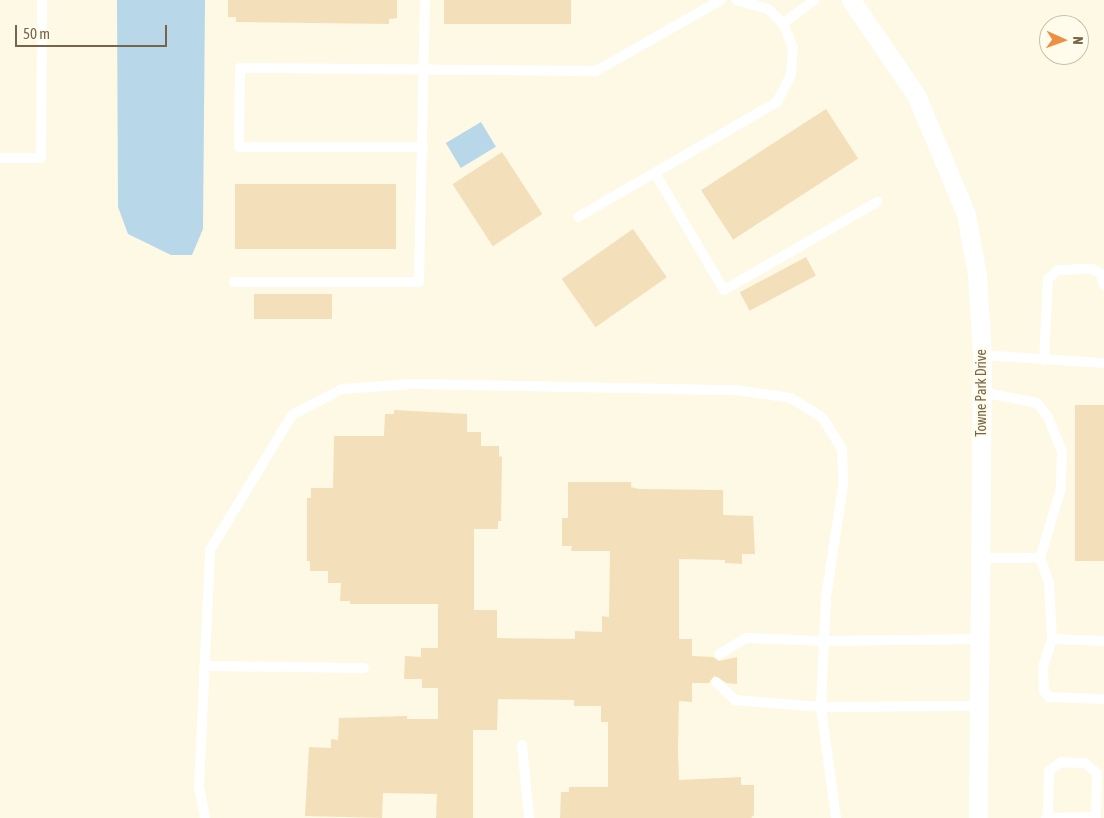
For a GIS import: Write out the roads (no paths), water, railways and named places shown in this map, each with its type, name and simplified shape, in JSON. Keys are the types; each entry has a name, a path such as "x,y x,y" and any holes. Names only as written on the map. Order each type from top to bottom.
{"street":[{"name":"Towne Park Drive","path":"851,0 916,94 966,214 977,275 982,355 978,818"}],"lane":[{"path":"0,158 42,158 42,0"},
{"path":"234,282 419,282 425,0"},
{"path":"423,147 239,147 240,68 596,71 721,0"},
{"path":"578,217 777,102 790,75 793,48 783,23 768,10 736,0"},
{"path":"783,23 815,0"},
{"path":"655,173 724,290 877,202"},
{"path":"1044,360 1048,279 1058,270 1092,268 1100,273 1104,284"},
{"path":"982,355 1104,364"},
{"path":"205,818 199,788 210,550 292,415 342,389 414,384 736,390 791,398 822,417 842,449 843,485 826,598 821,707 836,818"},
{"path":"981,392 1037,403 1048,417 1062,450 1061,488 1040,558 1049,583 1052,639 1043,666 1044,691 1050,697 1104,699"},
{"path":"980,558 1040,558"},
{"path":"719,654 746,638 824,641 979,639"},
{"path":"1052,639 1104,641"},
{"path":"204,666 364,668"},
{"path":"716,682 735,700 821,707 979,706"},
{"path":"522,745 529,818"},
{"path":"1061,762 1085,763 1097,773 1096,817 1047,817 1049,771 1061,762"}],"water":[{"path":"117,0 205,0 203,229 192,255 171,255 128,234 118,207"},
{"path":"481,122 496,147 461,168 446,143"}]}
